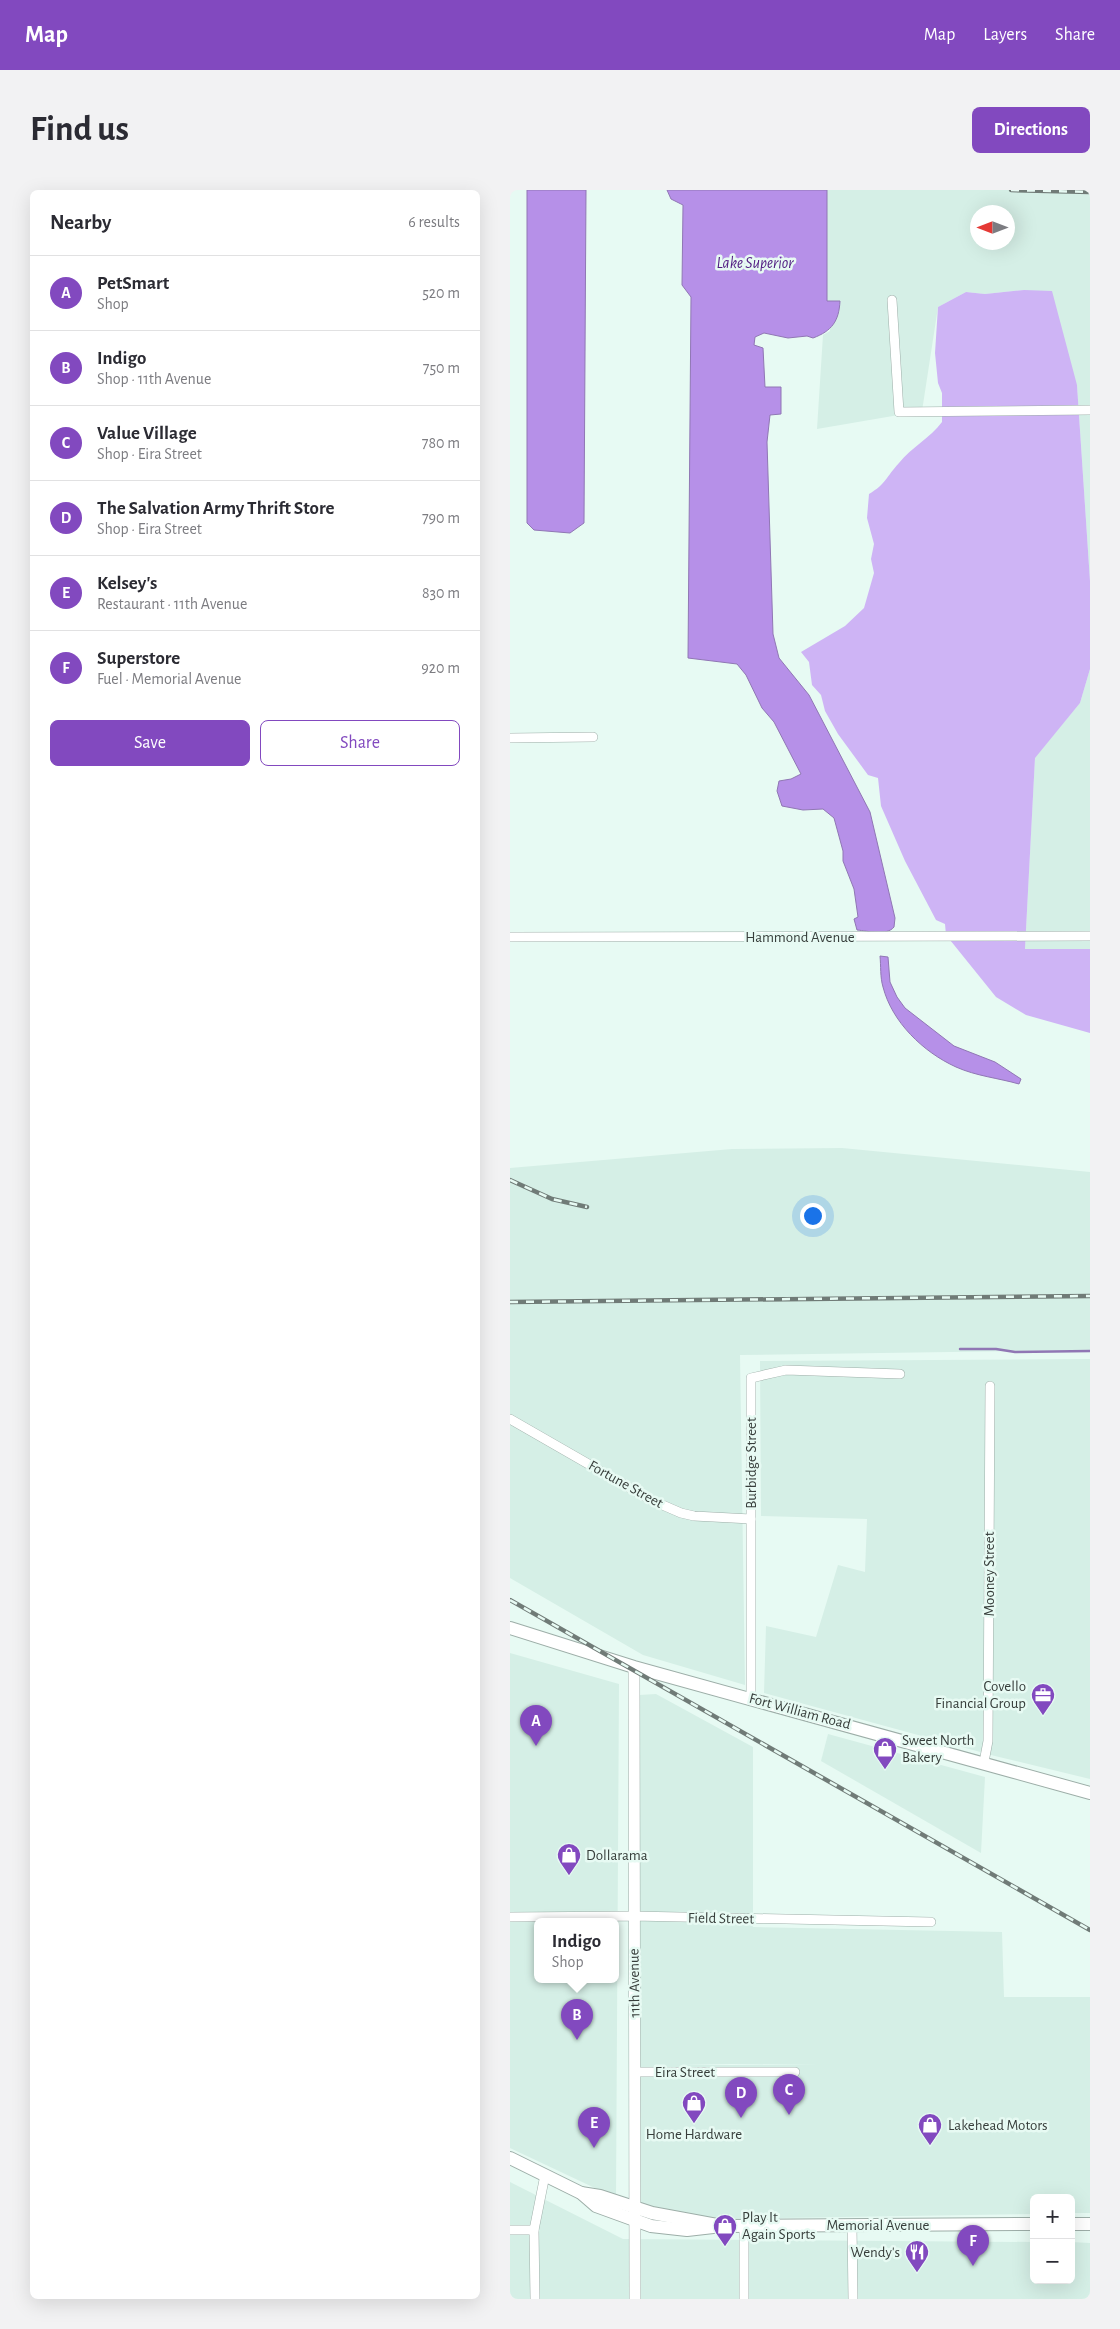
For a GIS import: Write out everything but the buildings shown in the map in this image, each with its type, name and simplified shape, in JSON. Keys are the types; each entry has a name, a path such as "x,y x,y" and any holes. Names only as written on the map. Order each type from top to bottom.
{"main road":[{"name":"Fort William Road","path":"510,1628 634,1667 984,1762 1090,1793"},
{"name":"Memorial Avenue","path":"510,2158 581,2193 600,2196 635,2214 722,2226 1030,2224"},
{"path":"1075,2224 1090,2224"}],"street":[{"path":"892,300 899,412 1090,410"},
{"path":"510,738 593,737"},
{"name":"Hammond Avenue","path":"510,937 1090,936"},
{"name":"Burbidge Street","path":"750,1698 751,1378 786,1370 900,1374"},
{"name":"Mooney Street","path":"984,1762 988,1741 990,1386"},
{"name":"Fortune Street","path":"510,1419 635,1492 681,1513 694,1516 751,1519"},
{"name":"11th Avenue","path":"634,1667 635,2299"},
{"name":"Field Street","path":"510,1917 633,1916 931,1922"},
{"name":"Eira Street","path":"635,2072 795,2072"},
{"path":"535,2299 534,2230 545,2175"},
{"path":"852,2225 854,2299"},
{"path":"744,2226 744,2299"},
{"path":"510,2230 534,2230"}],"shaded area":[{"path":"827,190 1090,190 1090,581 1077,385 1024,290 985,294 966,292 938,307 922,411 817,429 823,335 830,331 827,301"},
{"path":"1024,290 1052,291 1077,385 1090,581 1090,669 1080,703 1035,758 1025,949 1090,949 1090,1033 1026,1015 996,997 946,935 945,924 936,920 905,861 881,806 878,778 868,775 838,734 825,711 821,695 812,685 809,662 801,652 845,626 864,608 874,573 871,559 874,544 867,518 869,494 883,483 904,457 942,422 942,393 938,383 935,353 938,307 966,292 985,294"},
{"path":"1090,669 1090,949 1025,949 1035,757 1080,703"},
{"path":"842,1148 1090,1172 1090,1350 740,1355 745,1685 643,1655 510,1578 510,1168 732,1149"},
{"path":"1090,1359 1090,1779 995,1756 764,1693 766,1626 816,1637 838,1565 865,1572 867,1519 761,1516 760,1361"},
{"path":"510,1653 619,1684 618,1918 534,1918 534,1983 617,1983 616,2198 510,2148"},
{"path":"656,1694 753,1747 753,1927 1002,1932 1004,1997 1090,1997 1090,2213 1075,2213 1075,2194 1030,2194 1030,2214 719,2219 680,2214 641,2205 639,1695","holes":["731,2064 819,2065 679,2065"]},
{"path":"828,1734 985,1777 981,1853 821,1761"},
{"path":"510,2182 623,2239 1030,2242 1030,2284 1075,2284 1075,2242 1090,2243 1090,2299 510,2299"}],"water":[{"path":"527,190 586,190 584,523 570,533 534,530 527,523"},
{"name":"Lake Superior","path":"667,190 827,190 827,301 840,301 836,320 825,332 813,338 807,336 788,338 764,333 755,337 754,345 763,348 765,387 781,387 781,414 770,415 767,442 773,634 779,658 809,695 870,812 895,918 894,927 891,930 877,932 857,930 854,919 858,917 854,889 843,861 843,851 834,818 823,809 803,810 782,806 777,791 779,781 791,779 801,774 774,722 762,708 746,675 737,664 688,658 691,297 682,285 683,205 671,199"},
{"path":"880,956 888,957 890,982 905,1008 954,1046 995,1062 1021,1079 1019,1084 979,1075 956,1067 932,1053 911,1035 901,1024 887,1000 882,983"}],"waterway":[{"path":"960,1349 996,1349 1015,1352 1090,1351"}],"railway":[{"path":"1011,190 1090,192"},
{"path":"510,1180 552,1199 587,1207"},
{"path":"510,1302 1090,1296"},
{"path":"510,1600 1090,1930"}],"place":[{"name":"Covello Financial Group","path":"1043,1716"},
{"name":"PetSmart","path":"536,1746"},
{"name":"Sweet North Bakery","path":"885,1770"},
{"name":"Dollarama","path":"569,1876"},
{"name":"Indigo","path":"577,2040"},
{"name":"Value Village","path":"789,2115"},
{"name":"The Salvation Army Thrift Store","path":"741,2118"},
{"name":"Home Hardware","path":"694,2124"},
{"name":"Lakehead Motors","path":"930,2146"},
{"name":"Kelsey's","path":"594,2148"},
{"name":"Play It Again Sports","path":"725,2247"},
{"name":"Superstore","path":"973,2266"},
{"name":"Wendy's","path":"917,2273"}]}
